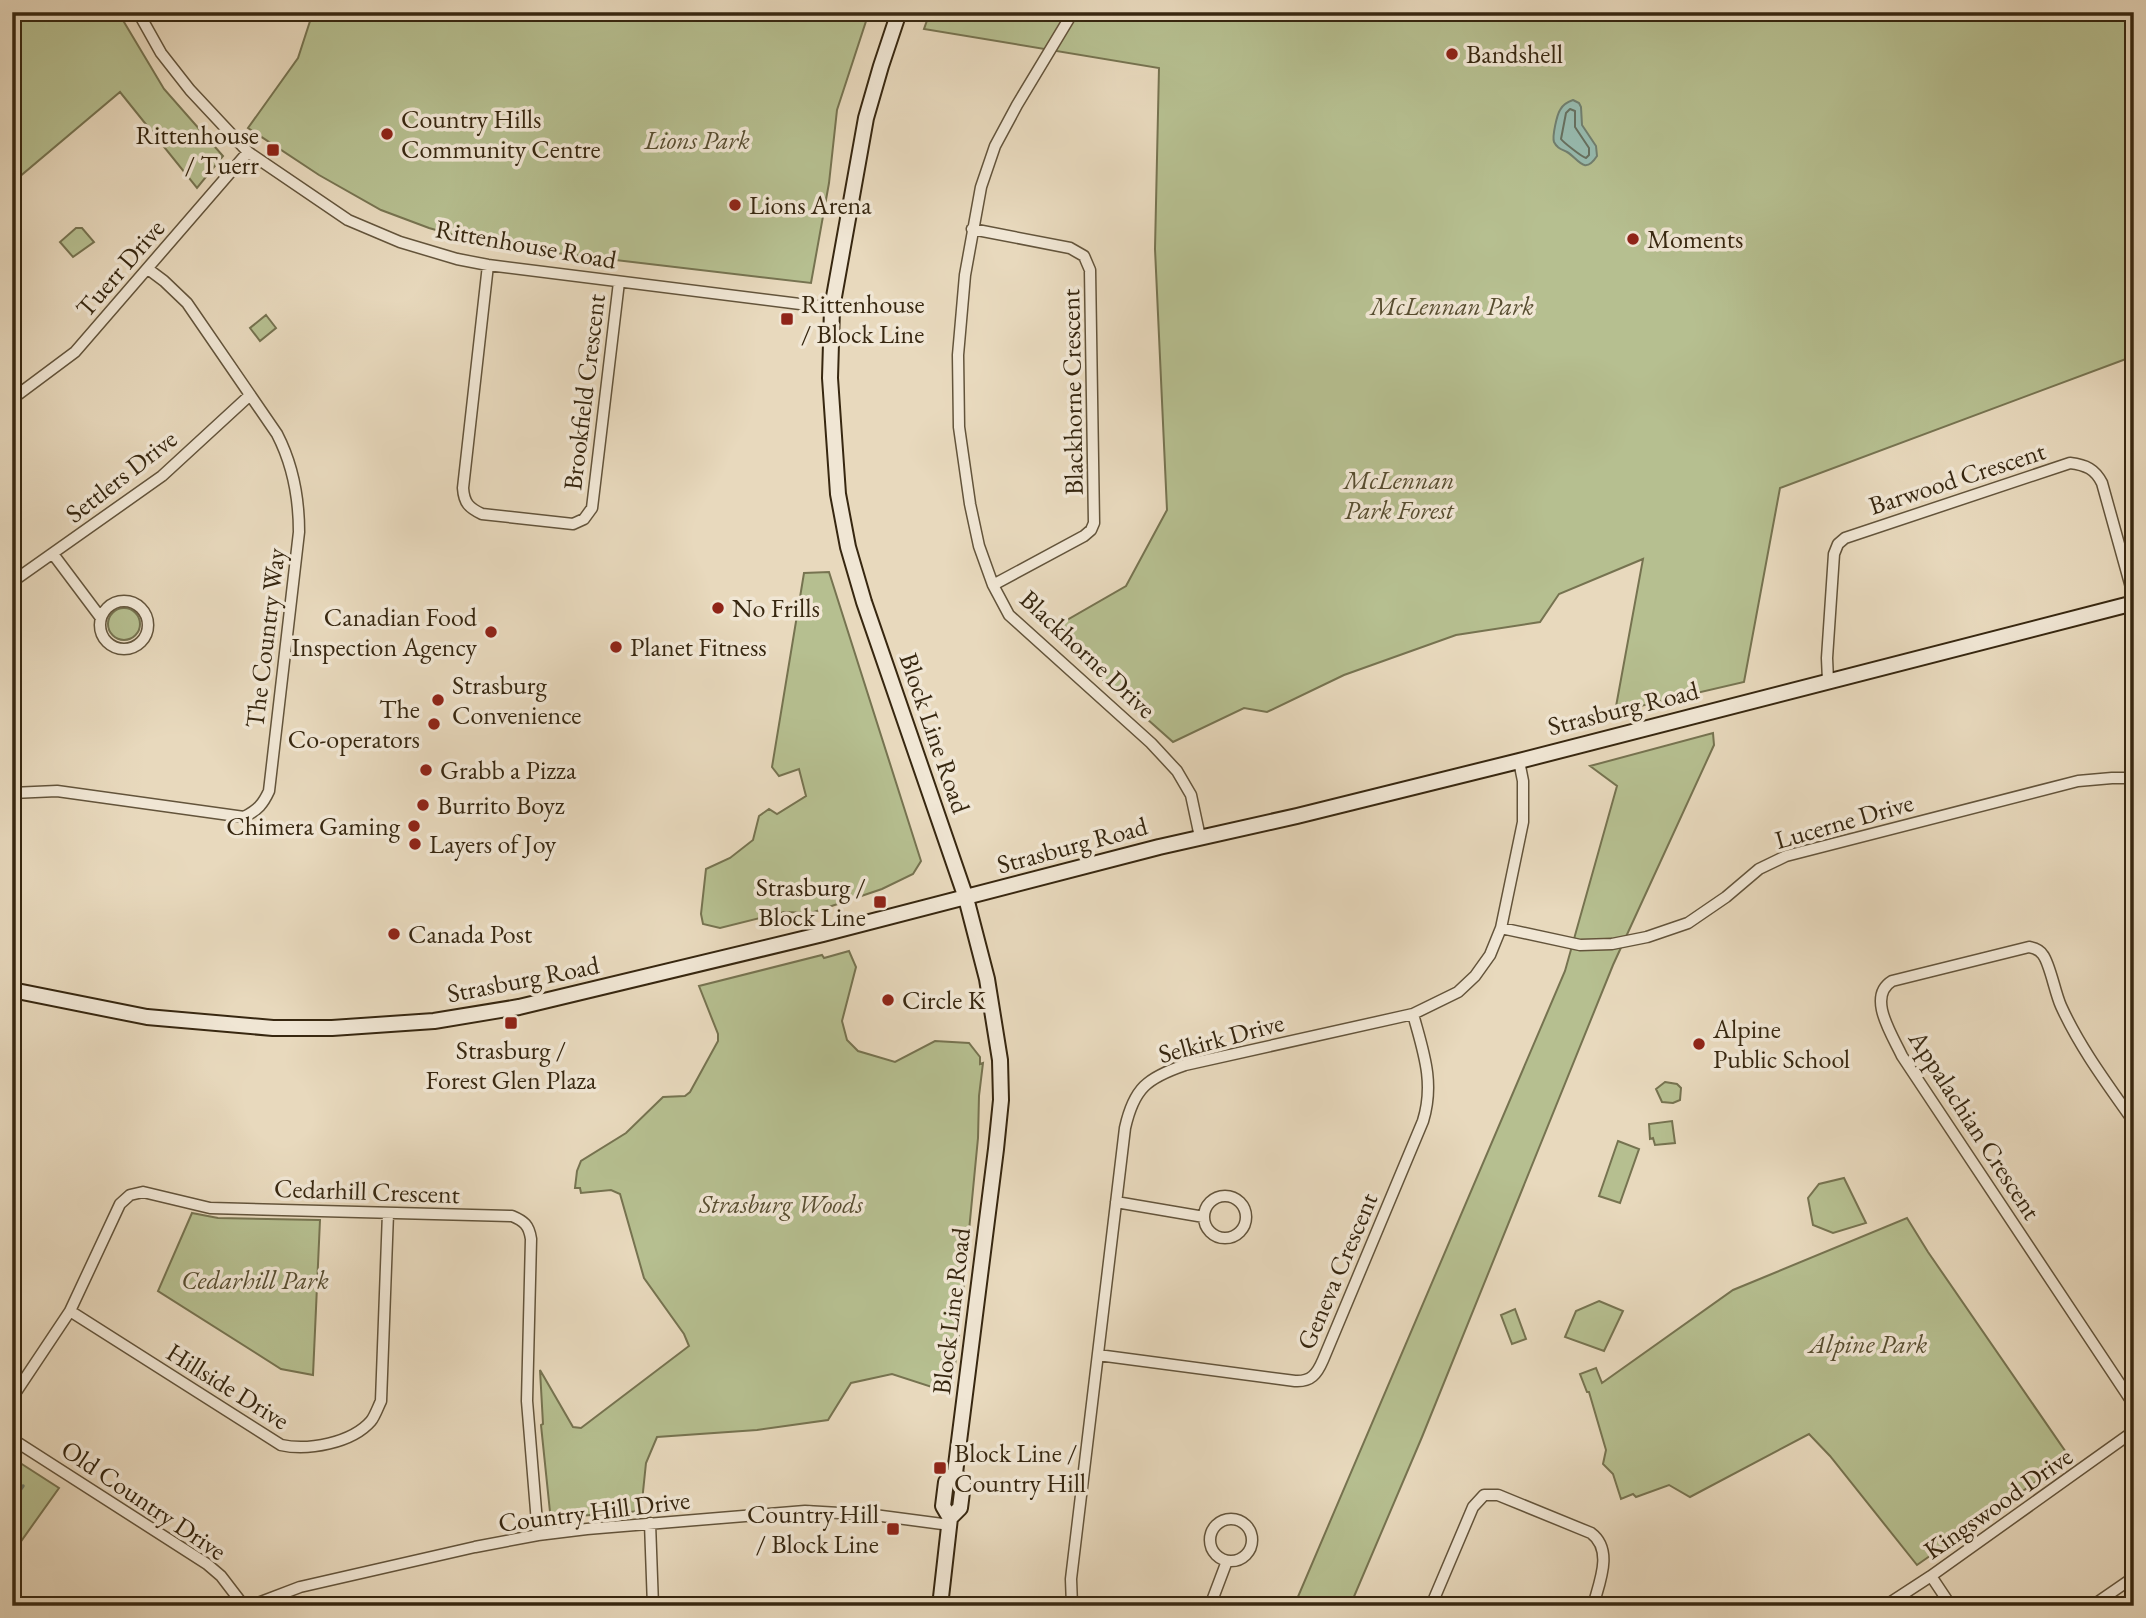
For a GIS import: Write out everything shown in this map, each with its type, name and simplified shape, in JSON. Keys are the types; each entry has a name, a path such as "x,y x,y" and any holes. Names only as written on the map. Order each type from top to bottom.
{"street":[{"name":"Rittenhouse Road","path":"138,12 161,53 190,90 248,152 348,220 400,242 488,265 832,308"},
{"name":"Block Line Road","path":"899,12 866,118 832,308 830,378 838,494 848,547 864,602 966,898 987,979 1000,1060 1001,1100 995,1163 956,1473 963,1484 960,1508 950,1521 940,1606"},
{"name":"Blackhorne Drive","path":"1073,12 995,146 981,187 972,229 958,355 959,428 970,504 979,546 993,585 1009,615 1151,743 1177,771 1191,795 1200,837"},
{"name":"Tuerr Drive","path":"12,399 75,352 248,152"},
{"name":"Blackhorne Crescent","path":"972,229 1070,248 1084,256 1090,270 1094,523 1091,530 1075,541 993,585"},
{"name":"Brookfield Crescent","path":"488,265 463,488 464,499 470,509 482,514 573,524 584,519 592,508 619,282"},
{"name":"The Country Way","path":"12,793 57,791 244,817 263,804 269,791 299,532 299,506 288,456 277,434 187,303 148,269"},
{"name":"Settlers Drive","path":"12,582 162,476 249,396"},
{"name":"Barwood Crescent","path":"1828,681 1834,554 1838,544 1845,538 2070,463 2091,468 2102,483 2134,601"},
{"path":"53,554 101,618 103,638 111,645 121,649 138,645 148,630 145,612 130,601 112,603 101,618"},
{"name":"Strasburg Road","path":"12,990 147,1017 273,1028 353,1027 434,1021 519,1007 643,979 1200,837 1519,761 2134,601"},
{"name":"Selkirk Drive","path":"1072,1606 1071,1579 1125,1128 1135,1096 1159,1074 1185,1065 1413,1014 1458,992 1475,976 1490,955 1501,928 1524,822 1523,781 1519,761"},
{"name":"Lucerne Drive","path":"1501,928 1580,945 1612,944 1647,937 1688,923 1759,870 1786,856 2078,782 2134,778"},
{"name":"Appalachian Crescent","path":"2134,1122 2068,1021 2052,985 2045,959 2037,949 2029,947 1892,981 1884,986 1881,993 1884,1016 1902,1056 2134,1405"},
{"name":"Geneva Crescent","path":"1098,1355 1295,1381 1311,1378 1323,1360 1428,1105 1430,1084 1413,1014"},
{"name":"Cedarhill Crescent","path":"12,1398 71,1311 120,1204 130,1195 143,1192 211,1208 512,1216 529,1227 531,1239 527,1401 538,1535"},
{"path":"1227,1196 1236,1199 1243,1206 1246,1221 1242,1230 1228,1238 1213,1235 1203,1217 1209,1202 1217,1197 1227,1196"},
{"path":"1116,1202 1203,1217"},
{"name":"Hillside Drive","path":"71,1311 281,1445 306,1448 346,1439 372,1421 381,1401 388,1213"},
{"name":"Kingswood Drive","path":"1885,1606 2134,1431"},
{"name":"Old Country Drive","path":"12,1438 207,1564 221,1576 244,1606"},
{"path":"1431,1606 1473,1507 1484,1495 1498,1495 1597,1537 1604,1561 1593,1606"},
{"name":"Country Hill Drive","path":"250,1606 300,1587 538,1535 805,1511 950,1521"},
{"path":"1233,1519 1243,1522 1250,1529 1251,1548 1245,1556 1227,1561 1213,1550 1210,1541 1217,1525 1224,1520 1233,1519"},
{"path":"650,1523 653,1606"},
{"path":"1210,1606 1227,1561"},
{"path":"1931,1576 1951,1606"},
{"path":"2092,1606 2134,1577"}],"green space":[{"path":"12,12 118,12 164,89 223,156 197,188 120,92 12,183"},
{"name":"Lions Park","path":"313,12 869,12 837,110 829,183 811,283 488,245 429,228 381,210 319,175 248,128 298,58"},
{"name":"McLennan Park","path":"930,12 2134,12 2134,356 1780,488 1744,682 1615,712 1643,559 1559,594 1540,622 1456,635 1344,675 1267,712 1244,708 1173,742 1048,631 1126,586 1167,510 1155,249 1159,68 924,29"},
{"path":"76,228 82,228 94,242 73,257 60,242"},
{"path":"266,315 276,328 260,341 250,328"},
{"path":"829,572 921,861 913,874 882,889 811,913 784,912 720,928 703,924 701,914 706,869 730,858 753,840 759,816 769,809 777,814 806,796 799,769 779,776 772,767 804,573"},
{"path":"124,608 135,613 140,624 135,635 124,640 113,635 108,624 113,613"},
{"path":"1713,733 1714,745 1613,965 1422,1437 1350,1606 1294,1606 1565,971 1617,786 1590,766"},
{"name":"Strasburg Woods","path":"849,951 856,967 842,1021 847,1040 858,1051 895,1062 935,1041 969,1043 980,1057 980,1064 983,1063 978,1138 952,1385 941,1390 892,1374 851,1383 828,1420 757,1430 657,1437 646,1463 641,1511 554,1518 550,1512 541,1425 540,1370 573,1427 581,1428 689,1346 684,1334 644,1278 620,1194 611,1190 581,1193 580,1188 575,1188 581,1161 626,1133 663,1097 685,1096 690,1092 718,1041 718,1034 699,986 822,955 824,958"},
{"path":"1665,1082 1677,1084 1681,1088 1680,1100 1673,1103 1662,1102 1656,1089"},
{"path":"1672,1121 1675,1143 1655,1145 1653,1138 1650,1139 1649,1124"},
{"path":"1618,1141 1639,1149 1620,1203 1599,1196"},
{"path":"1844,1178 1866,1223 1833,1233 1813,1225 1808,1198 1819,1184"},
{"name":"Cedarhill Park","path":"192,1213 218,1218 320,1220 313,1375 281,1369 158,1291"},
{"name":"Alpine Park","path":"1907,1218 2070,1458 1917,1565 1830,1456 1809,1434 1690,1497 1669,1485 1636,1497 1633,1494 1621,1499 1613,1474 1603,1464 1606,1450 1589,1392 1580,1374 1596,1368 1602,1383 1733,1290"},
{"path":"1599,1301 1623,1311 1604,1351 1565,1337 1576,1311"},
{"path":"1515,1309 1526,1339 1512,1344 1501,1315"},
{"path":"14,1459 59,1488 12,1554 12,1462"}],"water":[{"path":"1573,100 1581,107 1582,125 1596,146 1597,156 1588,165 1581,164 1554,142 1559,113 1567,102"}],"waterway":[{"path":"12,1501 23,1486"}],"place":[{"name":"Bandshell","path":"1452,54"},
{"name":"Country Hills Community Centre","path":"387,134"},
{"name":"Rittenhouse / Tuerr","path":"273,150"},
{"name":"Lions Arena","path":"735,205"},
{"name":"Moments","path":"1633,239"},
{"name":"Rittenhouse / Block Line","path":"787,319"},
{"name":"No Frills","path":"718,608"},
{"name":"Canadian Food Inspection Agency","path":"491,632"},
{"name":"Planet Fitness","path":"616,647"},
{"name":"Strasburg Convenience","path":"438,700"},
{"name":"The Co-operators","path":"434,724"},
{"name":"Grabb a Pizza","path":"426,770"},
{"name":"Burrito Boyz","path":"423,805"},
{"name":"Chimera Gaming","path":"414,826"},
{"name":"Layers of Joy","path":"415,844"},
{"name":"Strasburg / Block Line","path":"880,902"},
{"name":"Canada Post","path":"394,934"},
{"name":"Circle K","path":"888,1000"},
{"name":"Strasburg / Forest Glen Plaza","path":"511,1023"},
{"name":"Alpine Public School","path":"1699,1044"},
{"name":"Block Line / Country Hill","path":"940,1468"},
{"name":"Country Hill / Block Line","path":"893,1529"}],"park label":[{"name":"McLennan Park Forest","path":"1399,495"}]}
